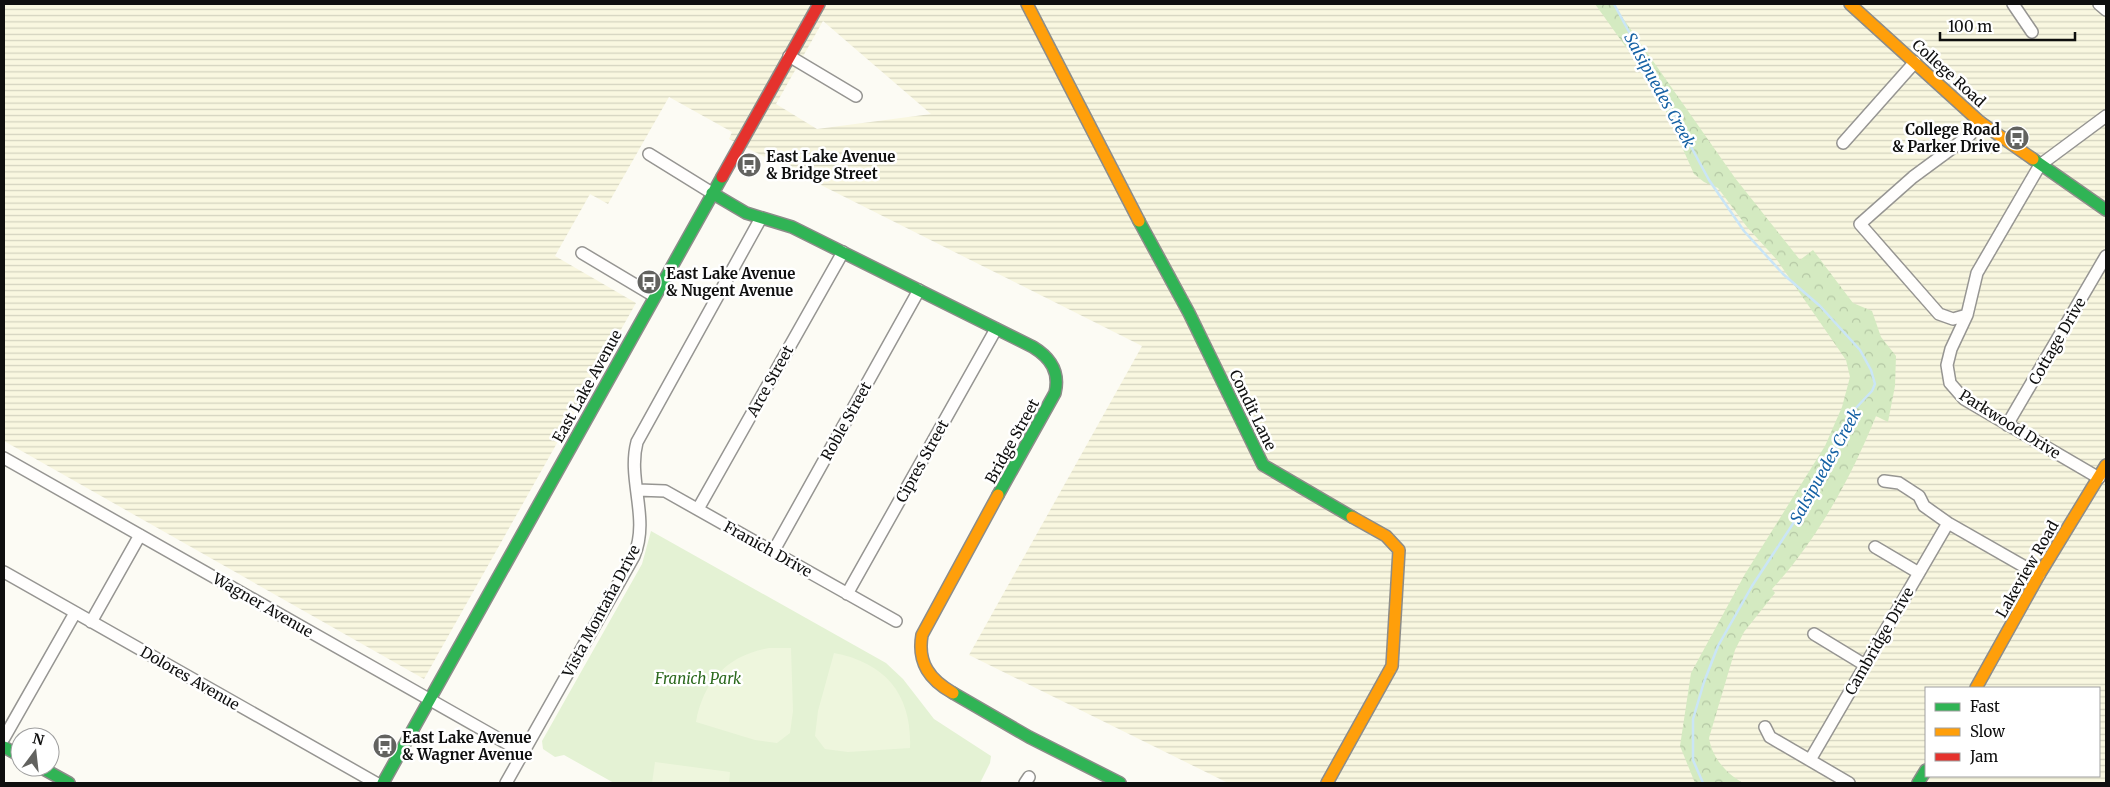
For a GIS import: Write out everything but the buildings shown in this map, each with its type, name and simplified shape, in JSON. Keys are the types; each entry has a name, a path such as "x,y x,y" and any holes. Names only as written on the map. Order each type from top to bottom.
{"street":[{"name":"East Lake Avenue","path":"383,783 819,4"},
{"name":"Condit Lane","path":"1027,4 1110,167 1189,313 1264,465 1386,536 1399,550 1392,666 1327,783"},
{"name":"College Road","path":"1850,4 1980,122 2106,210"},
{"path":"2013,4 2032,32"},
{"path":"2100,4 2106,10"},
{"path":"789,56 856,96"},
{"path":"1843,143 1915,62"},
{"path":"2040,165 2106,116"},
{"path":"1954,343 1952,331 1860,224 1913,177 1970,135 1980,122"},
{"path":"649,154 712,193"},
{"name":"Parkwood Drive","path":"2040,165 1977,273 1967,315 1949,357 1947,372 1954,390 1972,404 2099,478"},
{"name":"Bridge Street","path":"712,193 738,210 792,227 1033,347 1049,358 1056,374 1057,389 928,622 921,638 921,657 929,674 947,690 1029,737 1120,783"},
{"name":"Vista Montaña Drive","path":"506,783 636,550 641,524 634,456 640,435 761,218"},
{"name":"Arce Street","path":"698,509 843,252"},
{"path":"582,253 654,296"},
{"name":"Cottage Drive","path":"2007,425 2106,256"},
{"name":"Roble Street","path":"773,552 920,290"},
{"path":"1934,309 1949,319 1967,315"},
{"name":"Cipres Street","path":"848,594 996,329"},
{"name":"Wagner Avenue","path":"4,458 522,752"},
{"name":"Lakeview Road","path":"1977,687 2039,575 2106,465"},
{"path":"1884,481 1899,483 1919,496 1924,506 1948,523 2039,575"},
{"name":"Franich Drive","path":"638,490 665,491 896,621"},
{"name":"Cambridge Drive","path":"1810,760 1948,523"},
{"path":"91,622 140,535"},
{"path":"1875,547 1919,573"},
{"name":"Dolores Avenue","path":"4,572 376,783"},
{"path":"4,738 75,613"},
{"path":"1814,634 1865,664"},
{"path":"1765,727 1770,737 1849,783"},
{"path":"1918,783 1925,772"}],"shaded area":[{"path":"4,4 2106,4 2106,783 1228,783 969,655 1142,346 729,139 732,132 669,97 608,204 590,194 555,256 636,303 424,679 4,441","holes":["823,21 931,114 817,129 776,104"]}],"green space":[{"path":"1595,4 1613,4 1735,178 1800,260 1813,250 1853,303 1872,311 1881,337 1896,356 1895,386 1888,422 1876,416 1856,462 1832,507 1804,550 1772,589 1775,593 1744,632 1735,650 1709,738 1713,752 1721,765 1743,783 1695,783 1680,746 1691,673 1745,574 1825,446 1842,407 1850,377 1846,360 1777,260 1747,227 1718,188 1704,182 1694,174 1665,109 1643,71"},
{"name":"Franich Park","path":"651,531 886,663 903,679 934,719 991,756 990,763 980,783 614,783 564,755 555,757 543,749 542,741 642,564"},
{"path":"769,648 791,648 793,711 790,733 777,743 755,740 696,722 699,707 705,694 711,682 720,672 741,657"},
{"path":"834,653 869,665 893,685 901,698 906,713 910,748 848,752 825,749 815,736 818,711"},
{"path":"655,762 730,772 729,783 652,783"}],"waterway":[{"name":"Salsipuedes Creek","path":"1614,4 1709,180 1744,231 1783,274 1820,306 1860,350 1871,370 1875,384 1872,391 1854,410 1830,462 1806,504 1752,586 1718,646 1704,682 1693,719 1693,760 1703,783"}],"traffic: fast":[{"path":"2033,159 2106,210"},
{"path":"383,783 722,177"},
{"path":"712,193 746,213 792,227 1033,347 1045,356 1055,372 1055,393 998,495"},
{"path":"1139,221 1189,313 1263,465 1352,517"},
{"path":"953,693 1029,737 1120,783"},
{"path":"4,747 10,750"},
{"path":"1918,783 1925,772"},
{"path":"58,777 69,783"}],"traffic: slow":[{"path":"1027,4 1139,221"},
{"path":"1850,4 1980,122 2033,159"},
{"path":"1977,687 2039,575 2106,465"},
{"path":"953,693 938,682 927,670 922,654 922,635 998,495"},
{"path":"1327,783 1392,666 1399,550 1386,536 1352,517"}],"traffic: jam":[{"path":"722,177 819,4"}],"place":[{"name":"College Road & Parker Drive","path":"2017,138"},
{"name":"East Lake Avenue & Bridge Street","path":"749,165"},
{"name":"East Lake Avenue & Nugent Avenue","path":"649,282"},
{"name":"East Lake Avenue & Wagner Avenue","path":"385,746"}]}
